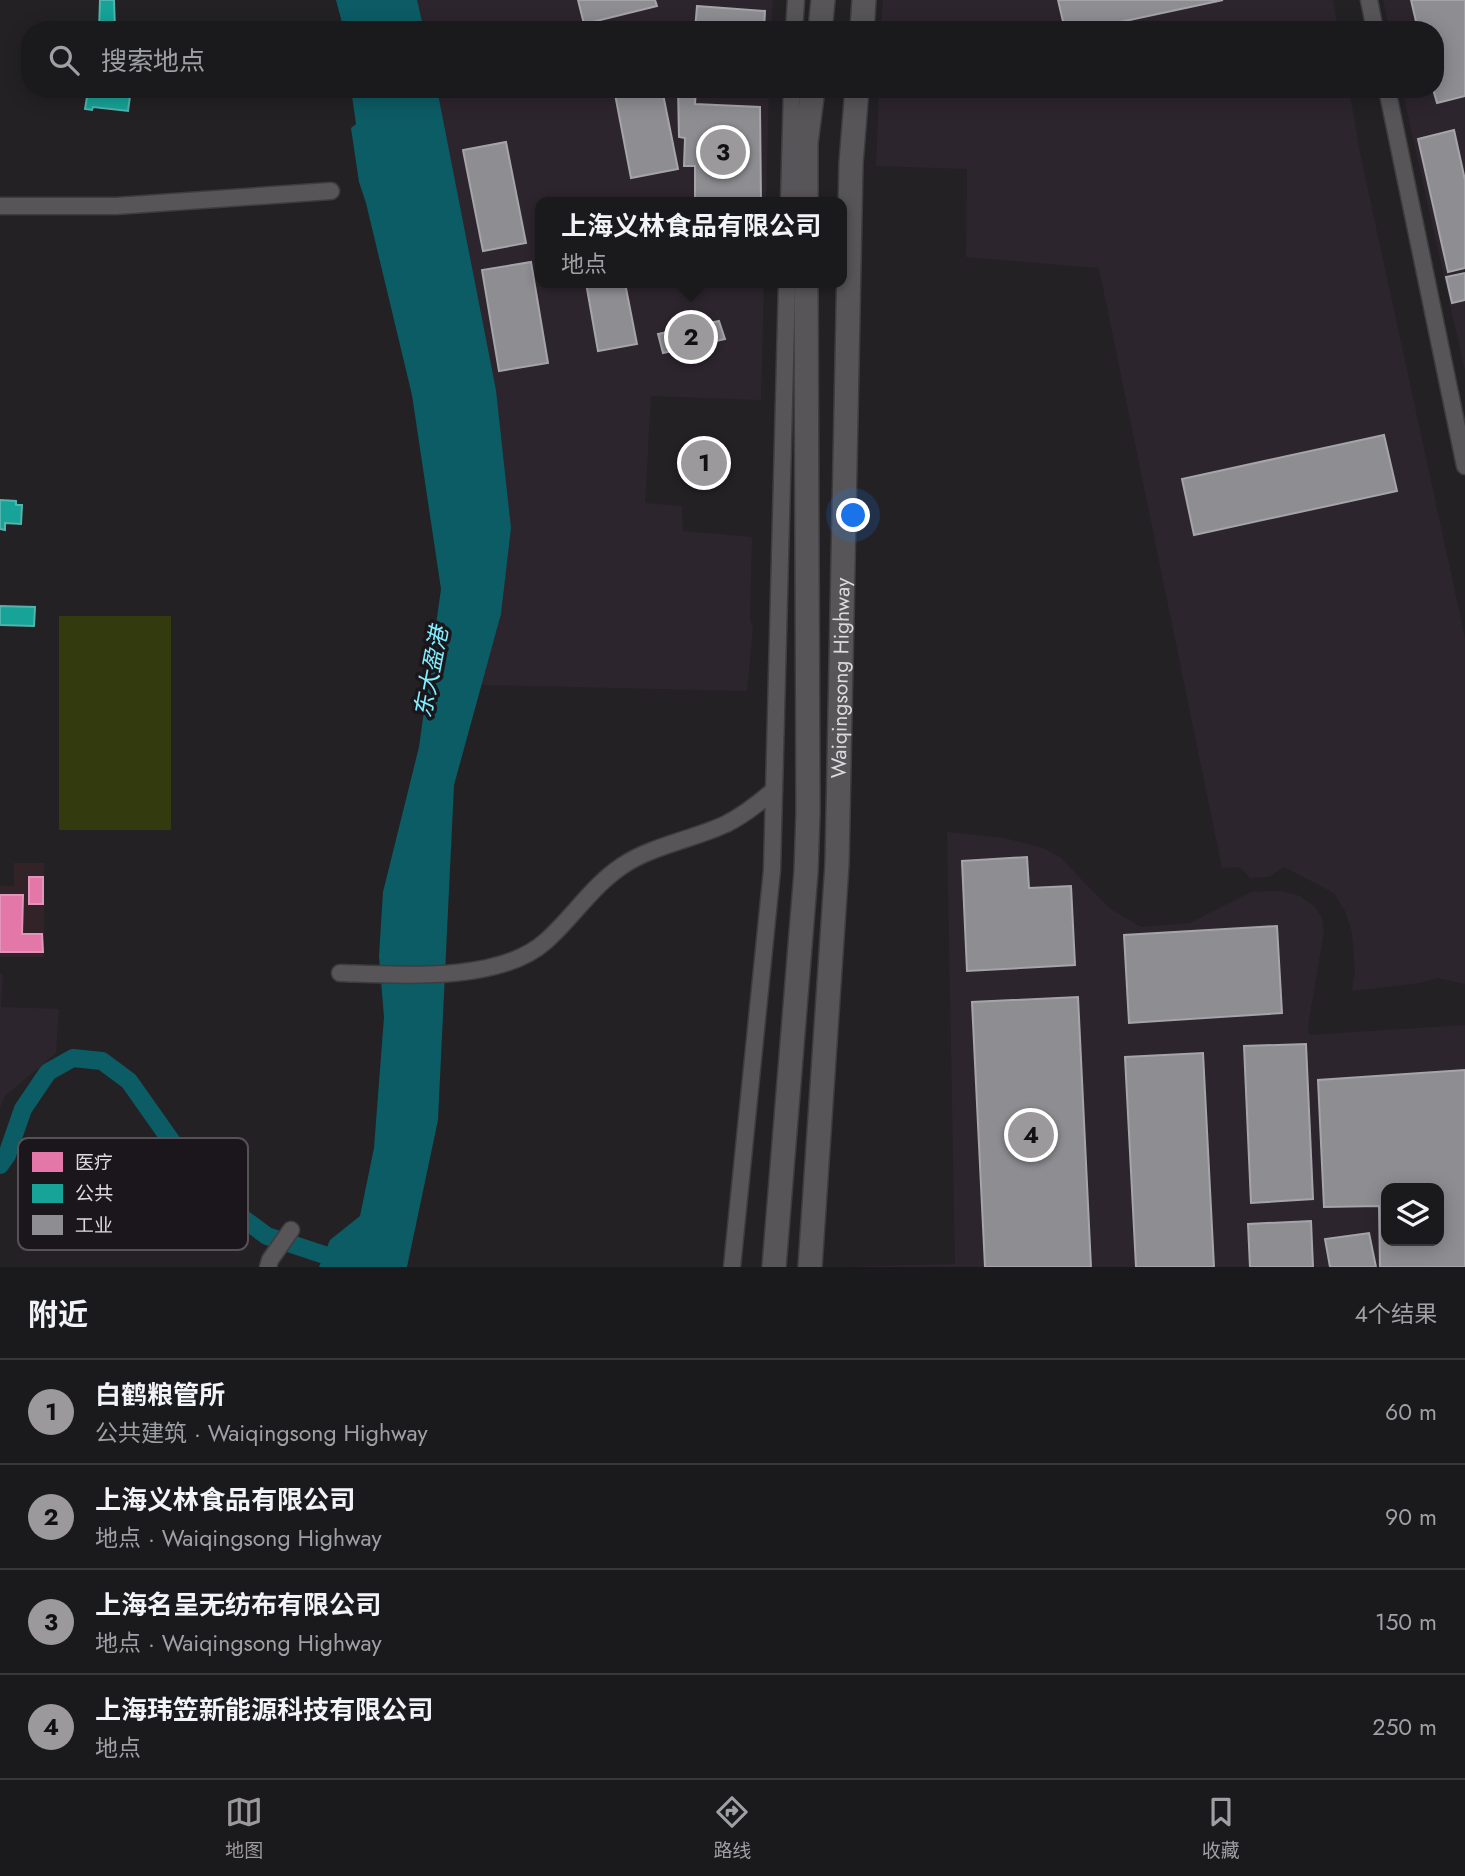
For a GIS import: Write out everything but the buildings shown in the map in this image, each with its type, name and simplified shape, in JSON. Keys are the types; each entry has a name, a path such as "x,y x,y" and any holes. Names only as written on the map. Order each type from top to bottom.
{"main road":[{"path":"821,21 823,0"},
{"path":"863,21 864,0"},
{"path":"806,197 806,143 812,98"},
{"name":"Waiqingsong Highway","path":"810,1267 838,864 851,163 856,98"},
{"name":"Waiqingsong Highway","path":"774,1267 806,872 808,812 806,288"}],"street":[{"path":"795,21 796,0"},
{"path":"1368,0 1373,21"},
{"path":"789,197 792,98"},
{"path":"1389,98 1465,466"},
{"path":"0,206 116,206 331,191"},
{"path":"732,1267 772,870 787,288"},
{"path":"340,973 379,975 458,972 502,964 530,954 548,940 578,905 623,865 725,825 745,814 774,790"},
{"path":"269,1263 290,1230"}],"shaded area":[{"path":"416,0 773,0 772,21 420,21"},
{"path":"883,0 1333,0 1336,21 882,21"},
{"path":"1383,0 1465,0 1465,371 1404,98 1444,98 1444,21 1388,21"},
{"path":"437,98 769,98 766,197 535,197 535,288 764,288 761,400 651,396 645,503 682,506 683,531 752,537 750,620 753,627 747,691 481,685 501,614 511,528 496,390"},
{"path":"879,98 1351,98 1360,153 1465,638 1465,984 1438,978 1420,983 1352,991 1355,969 1352,933 1346,913 1334,893 1284,867 1269,877 1250,878 1240,867 1222,868 1099,268 966,257 967,169 876,166"},
{"path":"947,832 1004,838 1043,848 1060,857 1109,908 1141,927 1190,923 1251,892 1281,891 1300,896 1315,907 1322,918 1324,931 1308,1026 1309,1035 1465,1025 1465,1267 841,1267 955,1264"},
{"path":"14,863 44,863 44,957 0,957 0,886 14,886"},
{"path":"0,974 3,974 1,1007 59,1009 56,1053 5,1096 0,1108"}],"green space":[{"path":"59,616 171,616 171,830 59,830"}],"water":[{"path":"336,0 417,0 422,21 342,21"},
{"name":"东大盈港","path":"352,98 439,98 496,390 511,528 501,614 454,785 438,1120 407,1267 319,1267 330,1240 360,1216 374,1148 384,1017 379,956 383,892 419,747 441,589 412,395 359,182 351,128 356,124"}],"waterway":[{"path":"0,1165 7,1155 23,1109 48,1072 73,1058 102,1061 129,1081 169,1138"},
{"path":"248,1222 267,1236 361,1267"}],"place":[{"name":"上海名呈无纺布有限公司","path":"723,152"},
{"name":"上海义林食品有限公司","path":"691,337"},
{"name":"白鹤粮管所","path":"704,463"},
{"name":"上海玮笠新能源科技有限公司","path":"1031,1135"}]}
